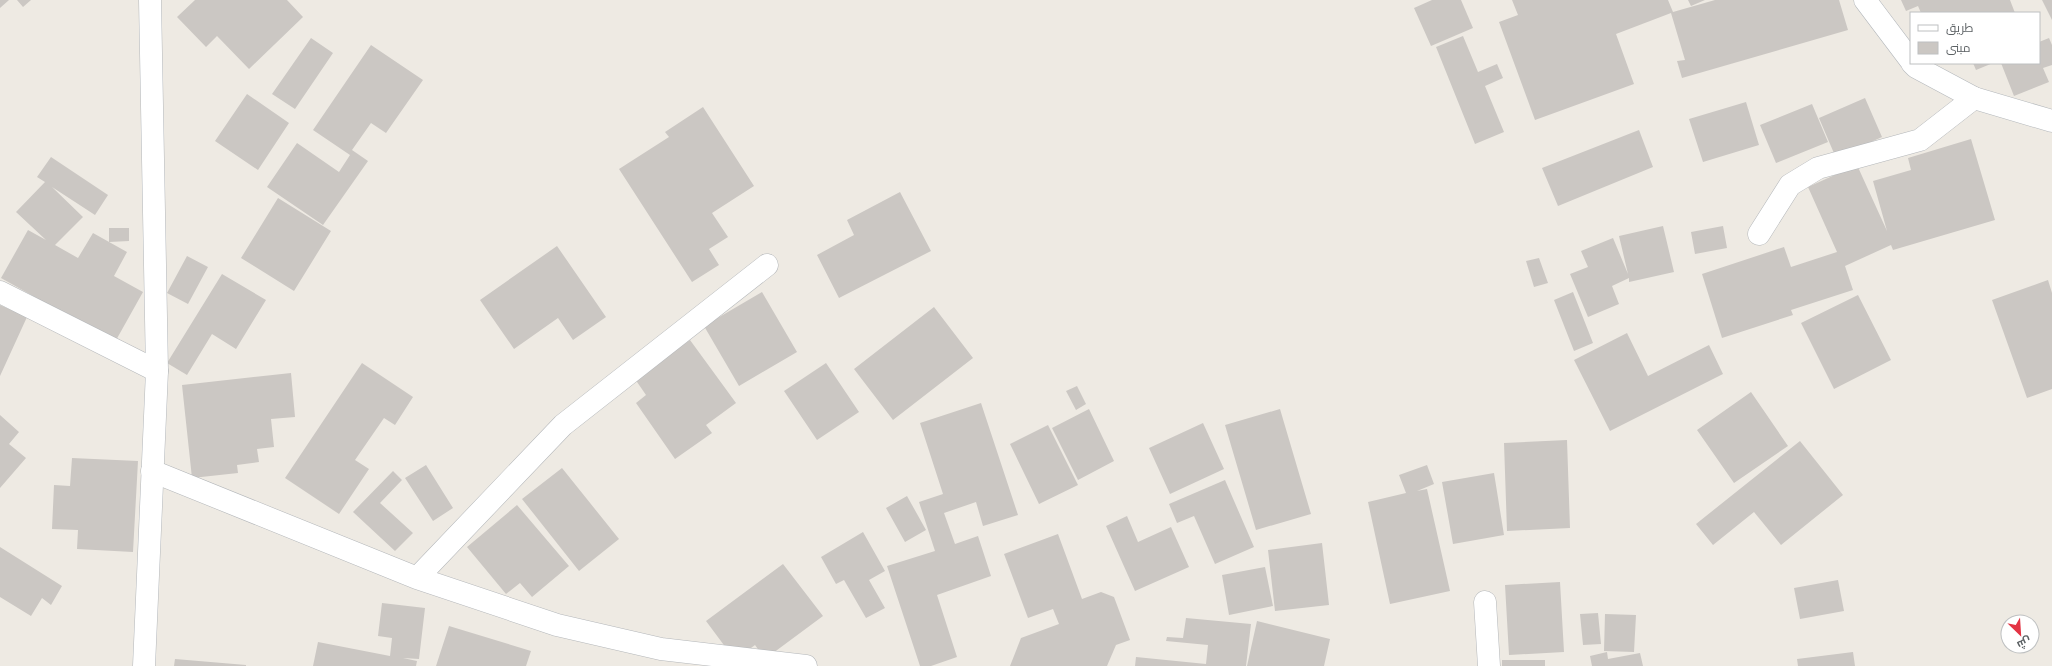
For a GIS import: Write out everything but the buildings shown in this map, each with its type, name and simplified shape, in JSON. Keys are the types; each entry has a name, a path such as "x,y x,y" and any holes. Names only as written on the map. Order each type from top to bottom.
{"street":[{"path":"144,666 157,371 150,0"},
{"path":"1865,0 1910,59"},
{"path":"1913,64 1916,68 1974,98 2052,121"},
{"path":"1759,234 1790,185 1796,181 1818,168 1920,140 1974,98"},
{"path":"417,578 563,425 767,265"},
{"path":"0,292 157,371"},
{"path":"152,471 417,578 557,625 661,649 806,666"},
{"path":"1485,602 1489,666"}]}
